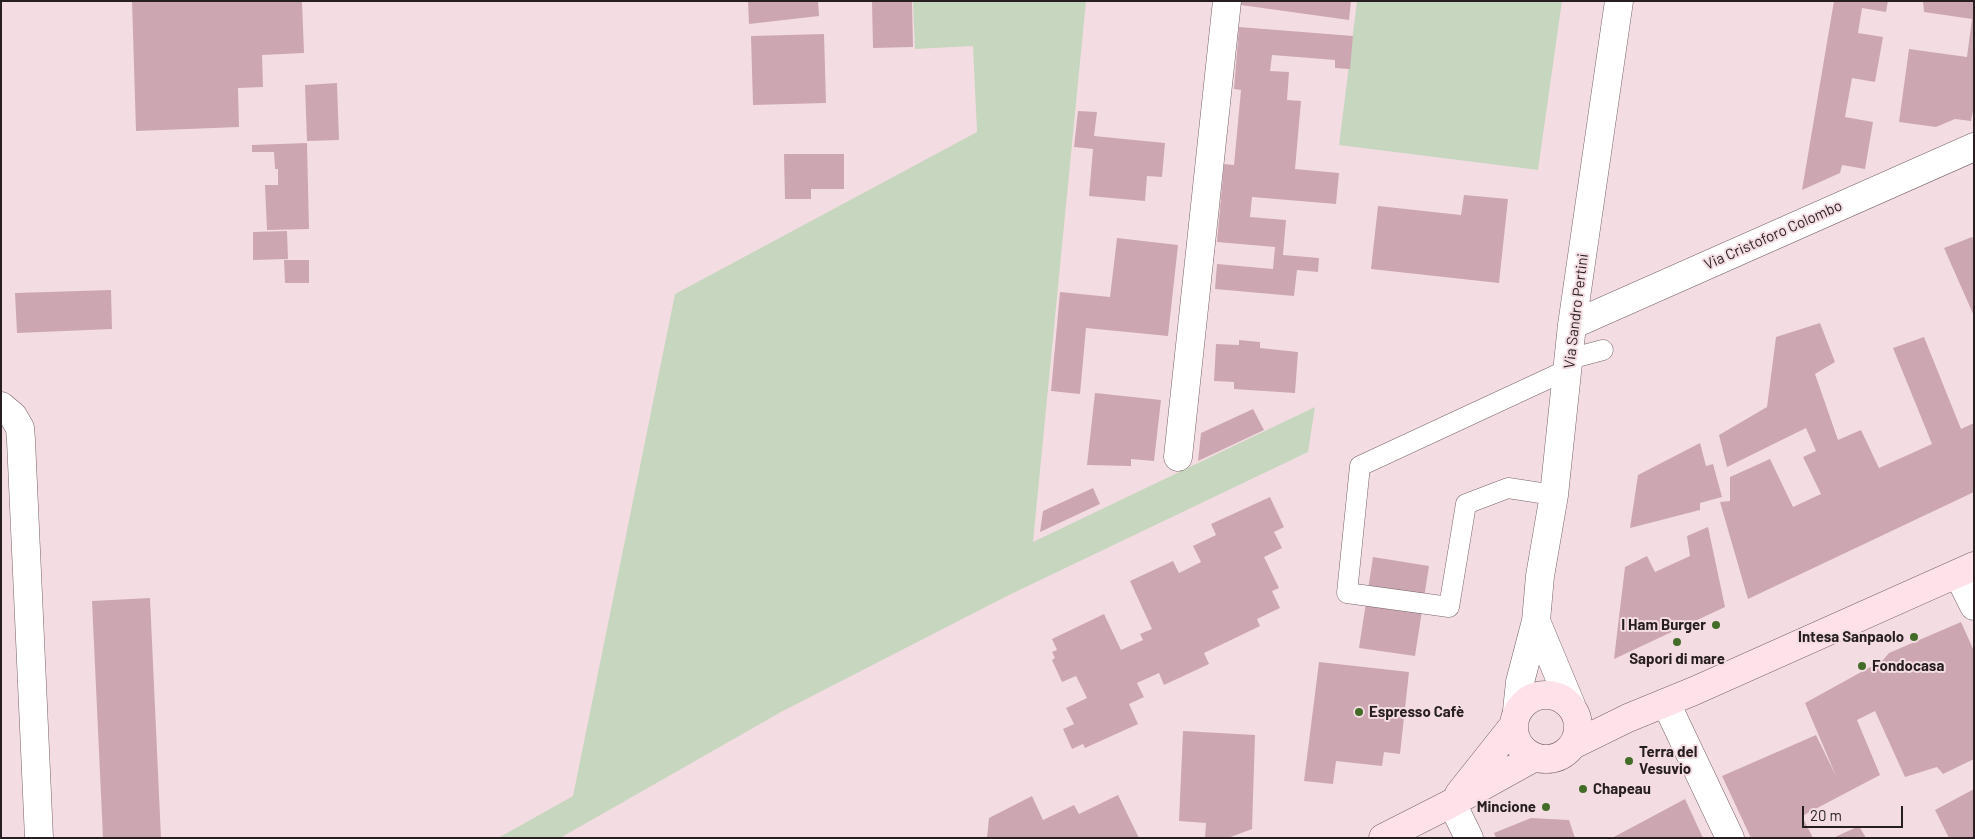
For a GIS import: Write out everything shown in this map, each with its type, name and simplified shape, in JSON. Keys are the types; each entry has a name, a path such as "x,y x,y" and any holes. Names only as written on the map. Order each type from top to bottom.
{"street":[{"path":"1178,457 1227,1"},
{"name":"Via Sandro Pertini","path":"1515,718 1520,682 1536,621 1540,576 1554,494 1572,325 1619,1"},
{"name":"Via Cristoforo Colombo","path":"1572,325 1974,147"},
{"path":"1,406 13,416 20,428 39,838"},
{"path":"1515,718 1519,745 1526,752 1535,758 1556,758 1573,745 1628,718 1966,570 1974,606"},
{"name":"Via Sandro Pertini","path":"1536,621 1573,710"},
{"path":"1452,803 1515,718 1523,703 1532,697 1542,694 1552,695 1563,699 1573,710 1578,724 1577,735 1573,745"},
{"path":"1666,702 1730,838"},
{"path":"1573,710 1628,718"},
{"path":"1383,838 1535,758"},
{"path":"1452,803 1469,838"}],"lane":[{"path":"1554,494 1508,488 1466,504 1449,607 1347,593 1360,466 1523,389 1569,364 1603,350"}],"green space":[{"path":"913,1 1086,1 1033,542 1315,407 1308,452 1009,595 781,712 560,838 498,838 573,796 675,294 977,132 973,46 915,49"},
{"path":"1357,1 1562,1 1538,170 1339,145"}],"building":[{"path":"132,1 302,1 304,53 262,55 263,87 238,88 239,127 136,131"},
{"path":"748,1 818,1 819,16 749,24"},
{"path":"872,1 912,1 913,47 873,48"},
{"path":"1241,1 1351,1 1349,20 1241,5"},
{"path":"1834,1 1888,1 1886,12 1862,8 1858,33 1883,37 1875,82 1852,78 1845,117 1873,122 1865,169 1842,165 1840,173 1802,190"},
{"path":"1923,1 1974,1 1974,106 1971,121 1955,119 1936,127 1899,122 1909,49 1967,57 1972,19 1924,12"},
{"path":"1239,27 1353,36 1350,69 1335,68 1335,60 1272,55 1270,71 1289,72 1287,100 1301,101 1295,169 1339,173 1336,204 1252,197 1250,217 1286,220 1283,255 1319,258 1318,272 1297,270 1294,296 1215,289 1217,264 1273,269 1275,247 1217,242 1224,164 1234,165 1241,90 1234,89"},
{"path":"824,34 826,103 753,105 751,36"},
{"path":"337,83 339,140 307,141 305,85"},
{"path":"1078,111 1097,112 1094,136 1165,143 1162,177 1147,176 1145,201 1089,196 1093,149 1074,147"},
{"path":"307,143 309,229 267,230 265,185 278,185 278,169 275,169 274,152 252,152 252,145"},
{"path":"784,154 844,154 844,189 811,189 811,199 785,199"},
{"path":"1464,195 1508,199 1499,283 1371,269 1378,206 1461,215"},
{"path":"287,231 288,259 253,260 253,232"},
{"path":"1972,237 1974,241 1974,316 1944,248"},
{"path":"1117,238 1178,245 1168,336 1086,328 1080,394 1051,391 1060,292 1110,297"},
{"path":"284,260 309,260 309,283 285,283"},
{"path":"111,290 112,329 17,333 15,293"},
{"path":"1820,323 1835,362 1815,374 1838,440 1861,430 1879,468 1932,444 1893,348 1924,337 1961,429 1974,423 1974,492 1748,599 1720,502 1730,501 1730,477 1770,459 1793,507 1821,494 1803,457 1816,451 1806,428 1727,467 1719,435 1767,407 1776,337"},
{"path":"1239,340 1260,342 1260,348 1298,352 1295,393 1234,389 1234,382 1214,381 1216,344 1239,345"},
{"path":"1095,393 1161,400 1154,461 1131,459 1131,466 1087,465"},
{"path":"1253,409 1264,430 1198,461 1201,433"},
{"path":"1700,443 1706,466 1713,464 1722,497 1700,503 1700,510 1630,528 1638,475"},
{"path":"1093,488 1100,504 1040,532 1043,511"},
{"path":"1270,497 1284,527 1274,532 1282,548 1264,557 1279,588 1272,591 1280,608 1257,619 1260,626 1204,653 1209,664 1164,685 1159,673 1137,683 1144,697 1129,704 1138,724 1085,748 1083,744 1072,749 1063,729 1074,724 1066,708 1087,698 1076,676 1062,682 1052,660 1055,658 1052,652 1057,650 1052,639 1104,614 1121,650 1143,640 1140,634 1152,629 1130,581 1173,561 1179,573 1201,562 1193,546 1216,535 1211,524"},
{"path":"1708,527 1725,607 1614,659 1625,567 1647,556 1655,572 1690,556 1687,536"},
{"path":"1373,557 1429,566 1415,656 1359,648"},
{"path":"150,598 161,838 103,838 92,601"},
{"path":"1961,622 1974,651 1974,759 1943,774 1937,767 1905,777 1875,711 1857,720 1880,775 1802,816 1813,838 1751,838 1722,776 1816,735 1836,776 1805,703 1883,660 1889,653"},
{"name":"Espresso Cafè","path":"1319,662 1409,672 1400,754 1384,752 1382,766 1336,761 1333,784 1304,781"},
{"path":"1183,731 1255,735 1252,829 1228,838 1205,838 1206,823 1179,821"},
{"path":"1974,789 1974,838 1949,838 1935,810"},
{"path":"1118,795 1139,838 987,838 989,818 1032,796 1043,820 1074,805 1079,814"},
{"path":"1685,799 1703,838 1612,838"},
{"path":"1531,818 1569,820 1575,838 1496,838 1494,833"},
{"path":"1859,826 1866,838 1833,838"}],"place":[{"name":"I Ham Burger","path":"1716,625"},
{"name":"Intesa Sanpaolo","path":"1914,637"},
{"name":"Sapori di mare","path":"1677,642"},
{"name":"Fondocasa","path":"1862,666"},
{"name":"Espresso Cafè","path":"1359,712"},
{"name":"Terra del Vesuvio","path":"1629,761"},
{"name":"Chapeau","path":"1583,789"},
{"name":"Mincione","path":"1546,807"}]}
